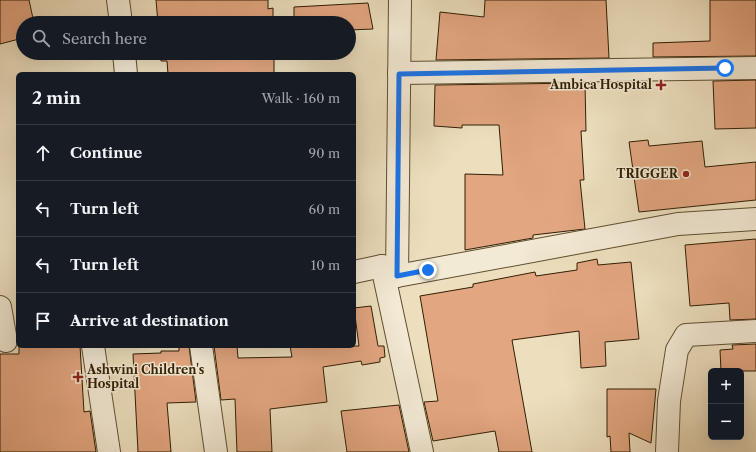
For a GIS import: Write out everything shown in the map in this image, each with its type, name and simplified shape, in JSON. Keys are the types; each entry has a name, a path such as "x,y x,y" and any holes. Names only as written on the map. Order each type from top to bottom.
{"street":[{"path":"118,0 120,16"},
{"path":"400,0 399,74 389,271 422,452"},
{"path":"125,60 126,72"},
{"path":"399,74 756,68"},
{"path":"356,272 389,271 678,224 756,219"},
{"path":"0,307 8,341"},
{"path":"667,452 669,401 677,350 686,335 756,331"},
{"path":"93,348 109,452"},
{"path":"201,348 216,452"}],"building":[{"path":"0,0 29,0 32,16 16,16 16,40 0,44"},
{"path":"156,0 268,0 268,9 273,8 273,16 157,16"},
{"path":"485,0 606,0 609,58 436,60 440,12 484,17"},
{"path":"710,0 756,0 756,56 653,57 653,43 710,41"},
{"path":"368,3 373,29 356,30 356,16 294,16 294,7"},
{"path":"274,60 274,72 168,72 167,61 161,61"},
{"path":"756,80 756,128 715,129 713,81"},
{"path":"585,83 586,131 581,131 584,180 580,180 585,229 533,235 533,238 465,250 465,174 503,175 499,125 462,125 462,128 434,126 435,85"},
{"path":"648,140 649,146 702,141 705,167 756,162 756,200 639,212 629,142"},
{"path":"756,239 756,319 730,320 729,303 690,306 685,245"},
{"path":"597,259 598,265 631,262 639,339 605,342 606,366 581,368 579,331 512,340 532,452 499,452 495,431 433,441 424,402 438,401 420,296 473,287 473,284 535,272 536,276 577,270 577,263"},
{"path":"371,306 378,346 384,346 385,357 380,358 380,362 362,365 361,361 323,367 327,402 270,409 272,452 237,452 235,399 221,400 214,348 237,348 238,358 292,357 290,348 356,348 356,346 359,346 356,323 356,308"},
{"path":"756,344 756,371 744,371 744,368 721,368 720,350 733,349 732,345"},
{"path":"19,348 80,348 84,412 90,411 96,452 0,452 0,354 19,354"},
{"path":"179,348 189,348 196,402 167,403 171,452 138,452 133,354 179,351"},
{"path":"607,389 656,389 651,443 629,433 630,452 611,452 610,436 607,437"},
{"path":"399,405 409,452 347,452 341,411"}],"place":[{"name":"Ambica Hospital","path":"661,85"},
{"name":"TRIGGER","path":"686,174"},
{"name":"Ashwini Children's Hospital","path":"78,377"}],"route":[{"path":"428,270 397,276 399,74 725,68"}]}
